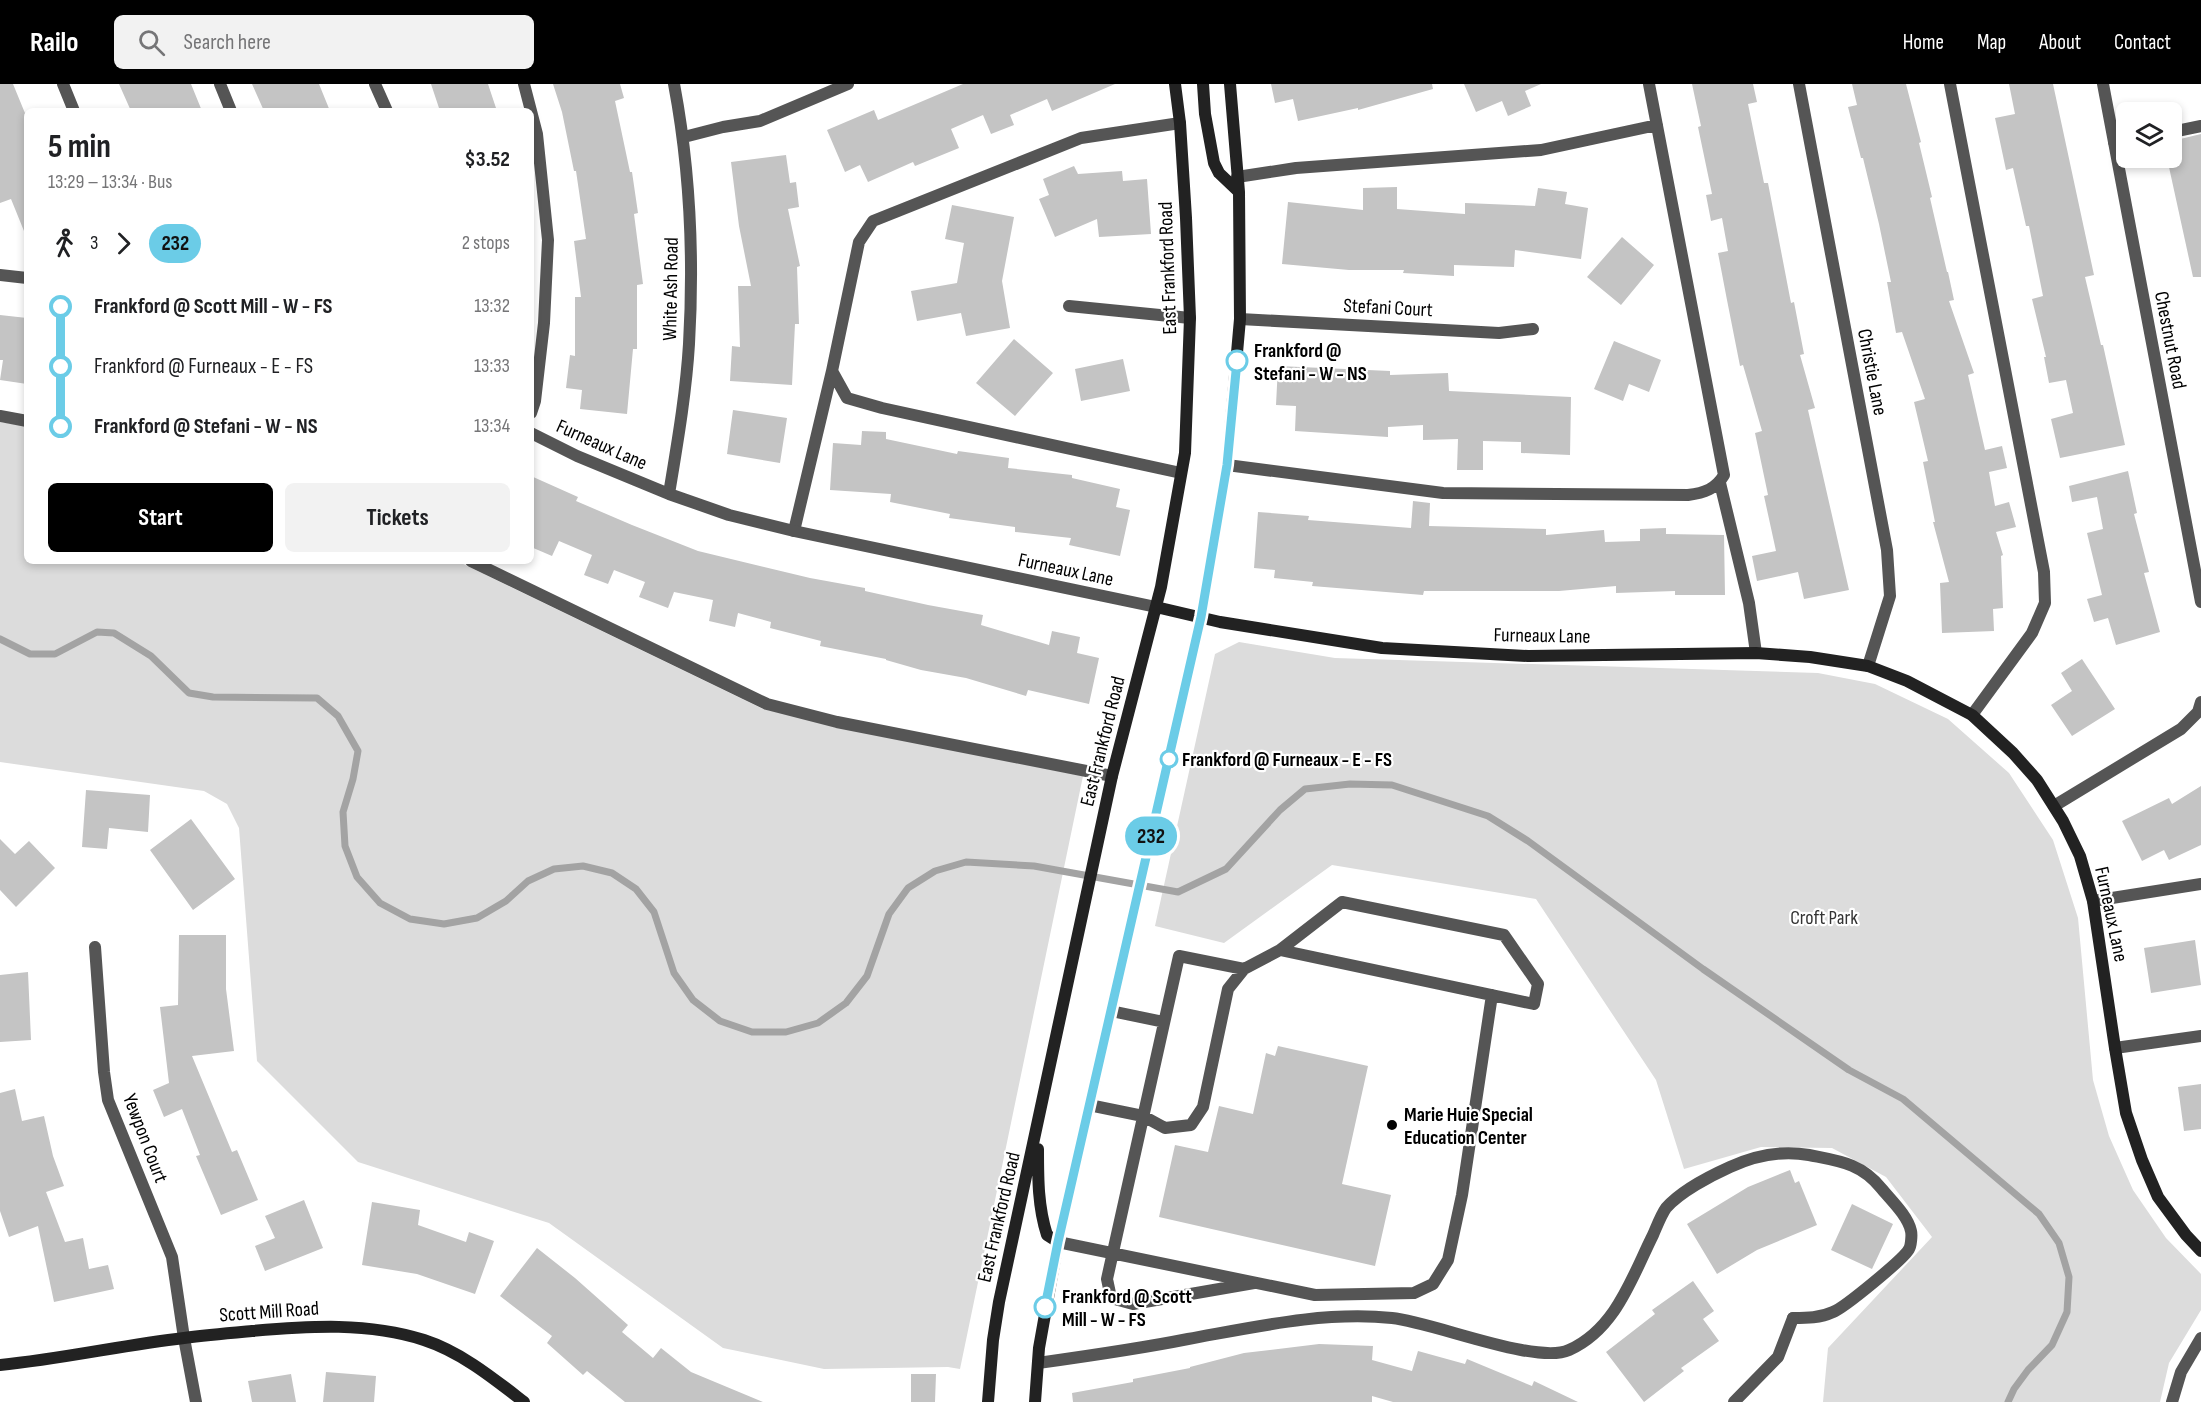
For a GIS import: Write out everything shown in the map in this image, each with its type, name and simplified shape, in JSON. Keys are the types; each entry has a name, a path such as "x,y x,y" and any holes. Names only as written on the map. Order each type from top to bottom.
{"main road":[{"name":"East Frankford Road","path":"988,1402 993,1340 999,1302 1112,776 1156,607 1185,453 1190,318 1180,123 1175,84"},
{"path":"1203,84 1205,114 1214,163 1219,173 1239,192"},
{"path":"1035,1402 1047,1296 1058,1242 1201,617 1227,465 1240,319 1239,192 1230,84"},
{"name":"Furneaux Lane","path":"1156,607 1220,622 1382,648 1528,656 1756,653 1810,657 1868,666 1907,681 1972,716 2013,753 2037,780 2054,806 2080,856 2093,901 2126,1113 2158,1197 2201,1251"},
{"path":"1038,1127 1038,1182 1041,1216 1047,1235 1058,1242"},
{"name":"Scott Mill Road","path":"0,1365 184,1338 299,1327 339,1327 385,1331 425,1341 459,1356 491,1376 524,1402"}],"street":[{"path":"63,84 73,108"},
{"path":"220,84 230,108"},
{"path":"375,84 386,108"},
{"path":"524,84 530,108"},
{"name":"White Ash Road","path":"669,494 677,448 689,345 691,248 684,137 674,84"},
{"path":"684,137 760,121 848,84"},
{"path":"1227,465 1443,493 1688,495 1700,494 1720,483 1724,475 1649,84"},
{"name":"Christie Lane","path":"1799,84 1887,550 1890,596 1868,666"},
{"path":"1950,84 2044,572 2045,603 2032,633 1972,716"},
{"name":"Chestnut Road","path":"2103,84 2116,125"},
{"path":"534,122 548,240 544,323 534,403"},
{"path":"794,531 859,242 873,221 1081,138 1180,123"},
{"path":"1237,177 1296,168 1541,150 1657,125"},
{"path":"2182,130 2201,126"},
{"name":"Chestnut Road","path":"2126,168 2201,602"},
{"path":"0,274 24,278"},
{"path":"1069,306 1190,318"},
{"name":"Stefani Court","path":"1240,319 1499,333 1533,329"},
{"path":"832,370 847,398 882,408 1181,473"},
{"path":"0,416 24,420"},
{"name":"Furneaux Lane","path":"534,434 577,456 669,494 729,515 794,531 1156,607"},
{"path":"1720,483 1749,603 1756,653"},
{"path":"477,564 767,704 837,722 1112,776"},
{"path":"2054,806 2181,729 2198,712 2201,702"},
{"path":"2093,901 2201,884"},
{"path":"1089,1105 1143,1116 1165,1128 1191,1125 1203,1107 1228,989 1244,969 1280,950 1342,902 1504,935 1538,984 1534,1004 1280,950"},
{"name":"Yewpon Court","path":"95,947 108,1100 172,1257 196,1402"},
{"path":"1244,969 1179,956 1107,1279 1111,1298 1133,1304 1254,1283"},
{"path":"1058,1242 1315,1295 1414,1293 1433,1284 1448,1260 1462,1195 1492,995"},
{"path":"1111,1011 1164,1022"},
{"path":"2115,1048 2201,1036"},
{"path":"1038,1363 1263,1326 1335,1317 1393,1318 1460,1333 1520,1351 1550,1354 1568,1351 1601,1326 1618,1306 1631,1285 1666,1209 1702,1180 1752,1157 1791,1152 1849,1162 1876,1182 1904,1217 1911,1232 1910,1248 1901,1260 1835,1312 1814,1318 1793,1318 1778,1357 1734,1402"},
{"path":"2172,1402 2181,1372 2201,1338"}],"green space":[{"path":"0,422 24,426 24,564 463,564 763,709 1083,776 960,1369 948,1367 824,1369 723,1348 549,1223 358,1162 257,1061 239,828 227,804 204,791 0,762"},
{"name":"Croft Park","path":"1239,642 1335,658 1818,673 1875,684 1948,719 2009,773 2053,840 2078,918 2093,1080 2109,1136 2133,1190 2166,1238 2201,1274 2201,1310 2169,1363 2160,1402 1823,1402 1828,1348 1932,1237 1886,1177 1832,1148 1761,1147 1684,1169 1656,1080 1536,899 1332,865 1224,943 1155,926 1215,654"}],"building":[{"path":"0,84 13,84 24,111 24,231 11,199 0,203"},
{"path":"119,84 191,84 201,108 130,108"},
{"path":"252,84 319,84 329,108 263,108"},
{"path":"431,84 488,84 496,108 439,108"},
{"path":"553,84 620,84 624,98 615,101 630,172 632,172 638,213 634,214 643,284 637,285 637,349 633,349 627,414 580,409 582,390 566,388 570,355 575,356 575,297 581,297 574,241 586,239 576,171 574,171 562,112"},
{"path":"963,84 1115,84 1052,111 1047,99 1010,115 1014,125 991,134 983,115 951,129 959,148 915,166 913,162 868,182 860,165 845,172 827,130 874,110 878,120"},
{"path":"1271,84 1432,84 1433,89 1358,110 1358,108 1298,121 1293,99 1275,103"},
{"path":"1464,84 1541,84 1525,91 1531,106 1508,116 1502,101 1476,112"},
{"path":"1692,84 1753,84 1757,102 1748,104 1764,183 1768,183 1791,303 1794,302 1804,354 1800,355 1815,408 1808,410 1849,590 1804,599 1798,572 1757,581 1752,556 1776,551 1764,496 1768,495 1755,433 1762,431 1743,365 1740,366 1718,253 1728,251 1722,218 1711,221 1706,195 1712,194"},
{"path":"1852,84 1906,84 1921,142 1919,143 1932,197 1930,198 1954,300 1949,301 1974,373 1968,375 1985,450 2002,446 2007,468 1989,472 1995,506 2009,502 2016,527 1996,532 2003,555 2001,556 2003,608 1993,609 1994,631 1942,633 1940,583 1949,582 1933,522 1935,522 1923,462 1928,461 1914,402 1925,399 1902,332 1896,333 1887,282 1891,282 1879,224 1848,107 1857,105"},
{"path":"2009,84 2053,84 2094,275 2085,277 2125,445 2060,458 2051,419 2073,413 2066,380 2049,383 2044,357 2046,357 2032,299 2043,296 2029,226 2026,226 2013,168 2006,170 1995,118 2015,114"},
{"path":"2201,134 2201,277 2193,277 2169,168 2182,168 2182,139"},
{"path":"786,155 790,183 796,182 799,207 788,209 800,266 797,267 799,324 795,324 792,385 730,381 732,346 740,347 738,286 751,286 739,226 731,162"},
{"path":"1074,166 1078,174 1122,171 1123,181 1147,179 1151,234 1099,237 1097,219 1055,237 1039,199 1049,195 1043,179"},
{"path":"1397,187 1397,209 1465,214 1465,203 1535,206 1538,188 1567,192 1565,204 1588,208 1581,259 1515,250 1514,267 1454,265 1454,276 1403,273 1404,270 1349,270 1282,264 1288,202 1363,210 1363,188"},
{"path":"952,205 1014,217 1002,281 1010,328 966,336 961,313 917,321 911,291 957,283 964,243 945,239"},
{"path":"1622,237 1654,265 1621,305 1587,277"},
{"path":"0,315 24,318 24,384 0,380 3,360 0,360"},
{"path":"1014,339 1053,373 1015,416 976,383"},
{"path":"1614,341 1661,360 1649,392 1629,384 1623,401 1594,389"},
{"path":"1123,359 1130,391 1081,401 1075,369"},
{"path":"1278,366 1390,371 1390,375 1448,373 1449,391 1571,397 1570,455 1521,453 1521,442 1483,441 1483,470 1457,470 1458,439 1423,440 1423,425 1388,427 1388,437 1295,431 1296,406 1276,405"},
{"path":"733,410 787,418 780,463 727,454"},
{"path":"862,431 886,432 886,439 957,454 958,451 1009,458 1008,468 1072,475 1072,478 1120,489 1116,507 1130,510 1120,556 1069,545 1071,538 1015,532 1015,527 949,518 950,514 890,502 891,494 830,490 833,443 861,445"},
{"path":"2128,471 2137,513 2134,514 2149,572 2144,573 2160,632 2116,645 2108,618 2094,622 2087,599 2102,595 2087,533 2103,529 2097,497 2072,502 2069,486"},
{"path":"534,477 578,497 576,501 698,551 810,578 865,588 865,591 983,615 981,625 1049,645 1052,631 1080,637 1077,653 1099,658 1089,704 1028,690 1026,696 966,678 921,670 886,659 820,646 821,641 770,628 771,622 738,613 735,627 709,621 713,600 674,592 668,608 639,597 645,582 614,570 608,584 584,575 592,555 559,541 552,556 534,548"},
{"path":"1413,501 1430,503 1429,526 1546,529 1546,535 1604,530 1605,542 1640,541 1640,529 1666,528 1666,534 1724,535 1725,595 1675,595 1675,591 1616,593 1616,586 1559,591 1424,591 1423,595 1312,586 1313,582 1274,578 1275,570 1254,568 1258,512 1309,516 1308,520 1411,528"},
{"path":"2082,659 2115,709 2072,736 2051,705 2072,691 2061,673"},
{"path":"2201,786 2201,845 2169,860 2164,850 2142,861 2122,821 2169,798 2172,804"},
{"path":"86,790 150,795 148,832 109,828 107,849 82,847"},
{"path":"191,819 235,879 193,910 150,850"},
{"path":"0,839 15,854 29,841 55,868 16,907 0,890"},
{"path":"179,935 226,935 226,989 234,1051 192,1056 232,1152 237,1150 258,1200 221,1215 196,1156 200,1155 182,1109 164,1117 153,1090 169,1083 160,1007 178,1005"},
{"path":"2195,940 2201,985 2151,993 2144,948"},
{"path":"28,972 31,1040 0,1042 0,975"},
{"path":"1278,1046 1368,1066 1342,1184 1391,1195 1375,1266 1159,1217 1175,1145 1208,1152 1219,1106 1253,1114 1266,1053 1275,1056"},
{"path":"2201,1084 2201,1129 2184,1131 2178,1087"},
{"path":"15,1089 22,1121 44,1116 53,1156 64,1186 46,1192 65,1242 83,1238 89,1269 108,1265 114,1289 54,1302 38,1226 9,1237 0,1211 0,1093"},
{"path":"1790,1170 1795,1183 1799,1181 1817,1225 1757,1250 1717,1274 1687,1224 1748,1187"},
{"path":"304,1200 323,1248 265,1271 255,1246 275,1238 265,1216"},
{"path":"372,1202 420,1210 418,1225 466,1242 469,1232 494,1241 475,1294 417,1274 362,1265"},
{"path":"1852,1204 1893,1224 1872,1269 1831,1250"},
{"path":"537,1248 628,1325 622,1332 653,1358 661,1348 691,1372 763,1402 625,1402 587,1371 583,1375 547,1343 552,1336 500,1296"},
{"path":"1693,1281 1714,1311 1703,1319 1719,1341 1681,1368 1684,1371 1644,1402 1606,1352 1655,1314 1652,1310"},
{"path":"1319,1344 1373,1346 1372,1360 1412,1371 1418,1351 1465,1364 1467,1359 1532,1386 1534,1381 1578,1402 1393,1402 1372,1396 1372,1402 1073,1402 1072,1393 1133,1382 1133,1379 1190,1368 1244,1353"},
{"path":"326,1372 376,1376 374,1402 323,1402"},
{"path":"291,1374 296,1402 252,1402 248,1381"},
{"path":"911,1374 936,1374 935,1402 911,1402"}],"waterway":[{"path":"0,639 30,654 55,654 97,632 114,633 151,656 189,693 213,697 317,698 338,716 358,751 353,779 343,812 345,846 357,877 380,903 410,919 444,924 477,918 506,901 528,881 554,869 583,866 612,873 636,889 654,912 674,973 693,1000 720,1021 752,1032 786,1032 818,1023 846,1003 867,976 889,914 908,888 935,871 966,862 1034,866 1178,892 1226,869 1280,810 1305,789 1350,784 1392,785 1488,816 1528,841 1703,969 1849,1070 1903,1099 2039,1214 2059,1243 2069,1277 2067,1312 2052,1345 2028,1370 2014,1389 2008,1402"}],"bus line":[{"name":"232","path":"1045,1307 1201,617 1227,465 1237,361"}],"place":[{"name":"Frankford @ Stefani - W - NS","path":"1237,361"},
{"name":"Frankford @ Furneaux - E - FS","path":"1169,759"},
{"name":"Marie Huie Special Education Center","path":"1392,1125"},
{"name":"Frankford @ Scott Mill - W - FS","path":"1045,1307"}]}
